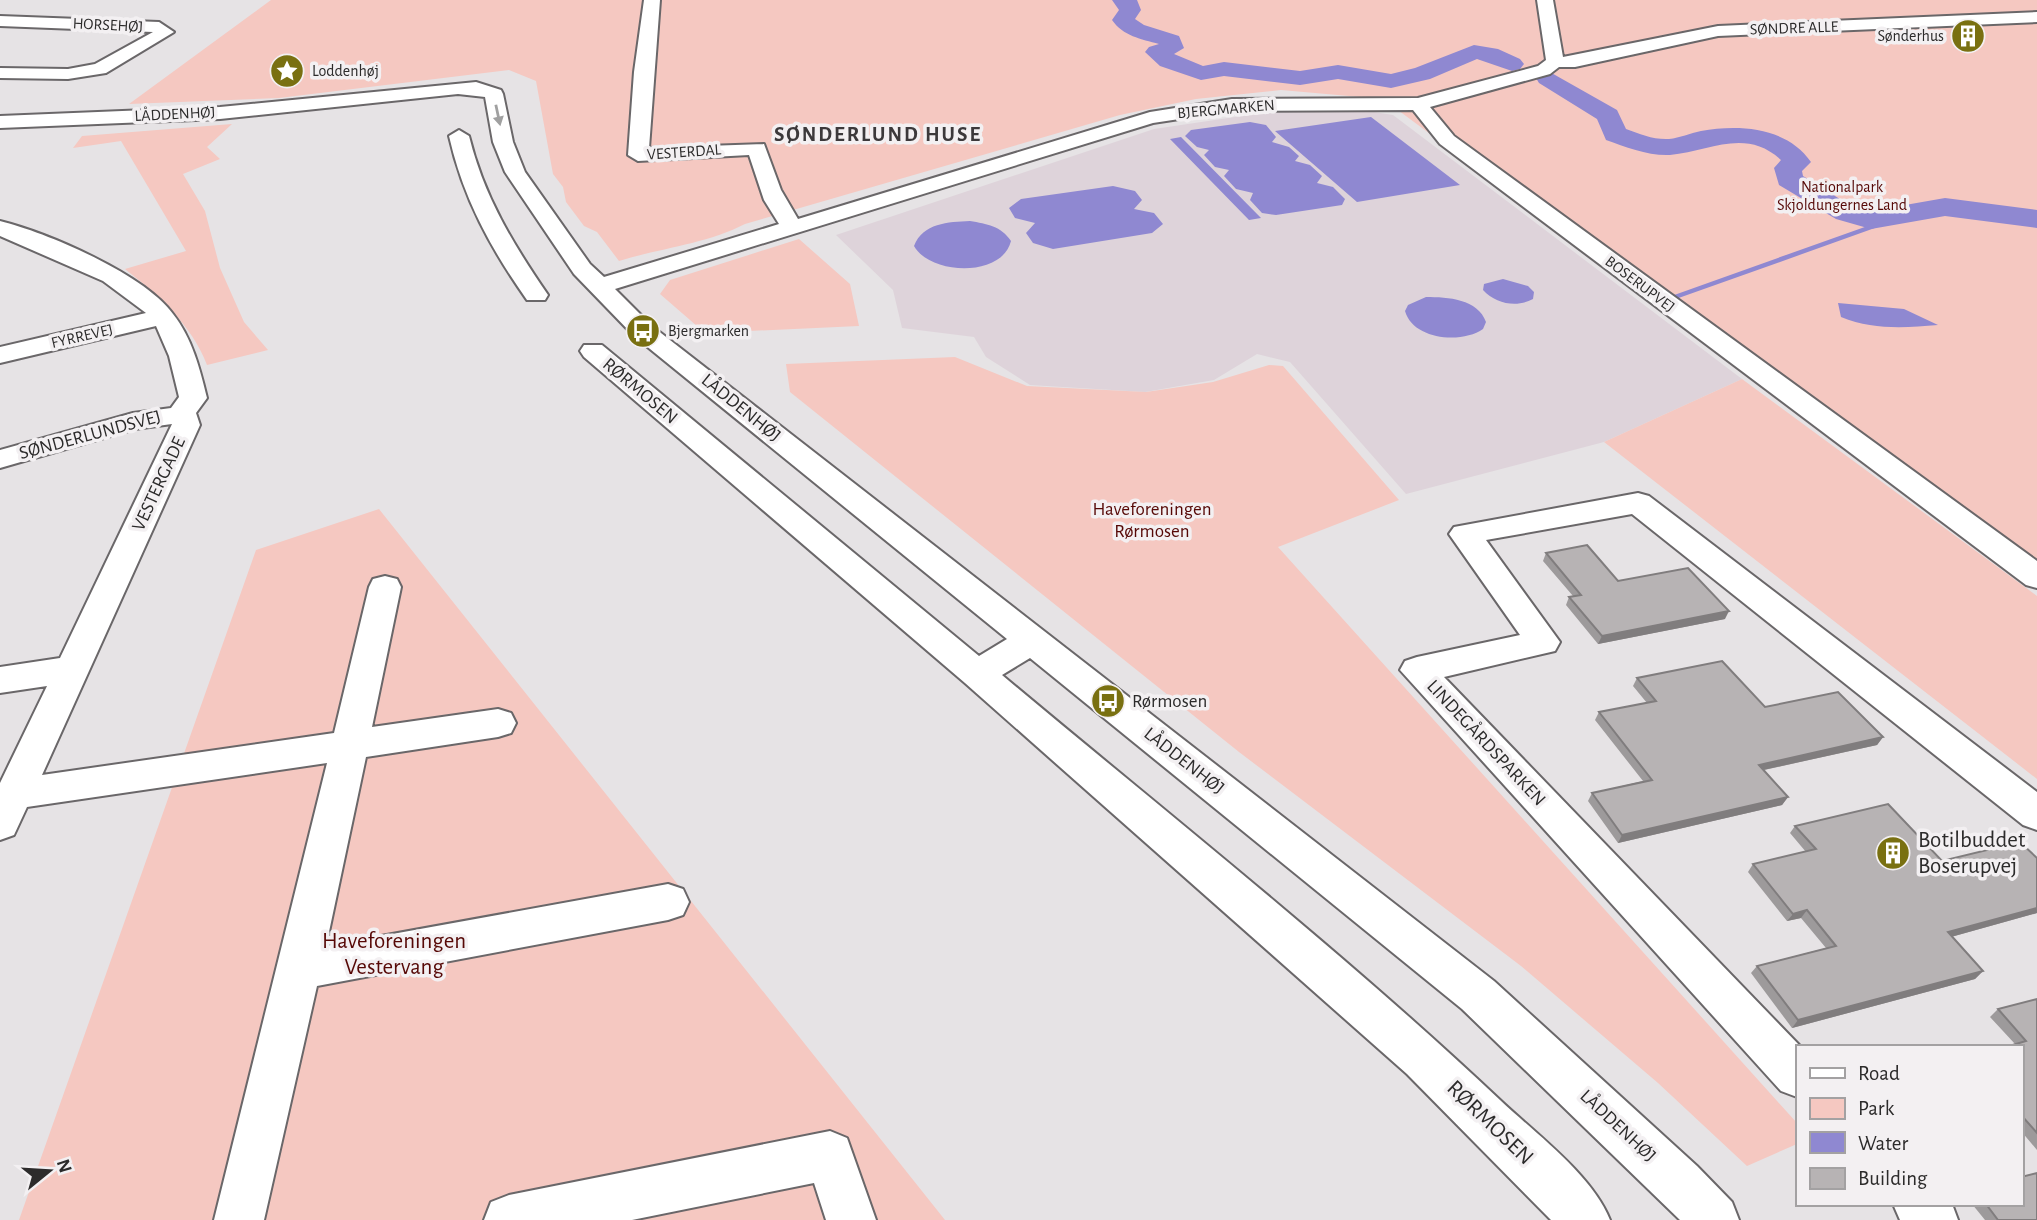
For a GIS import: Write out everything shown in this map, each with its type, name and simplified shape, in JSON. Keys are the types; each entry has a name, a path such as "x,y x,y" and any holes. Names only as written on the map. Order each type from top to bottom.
{"street":[{"name":"VESTERDAL","path":"652,0 643,72 638,155 757,148 768,186 783,216 793,227"},
{"path":"1418,104 1544,70 1555,62 1545,0"},
{"name":"SØNDRE ALLE","path":"1555,62 1575,62 1718,31 2037,18"},
{"name":"HORSEHØJ","path":"0,21 159,27 165,32 100,69 68,74 0,73"},
{"name":"LÅDDENHØJ","path":"350,99 472,80 496,81 515,90"},
{"name":"LÅDDENHØJ","path":"0,122 220,113 458,88 476,88 494,94 503,142 515,172 552,231 559,282 643,331 1478,995 1680,1183 1714,1220"},
{"name":"BJERGMARKEN","path":"559,282 793,227 1174,113 1254,104 1418,104"},
{"name":"BOSERUPVEJ","path":"1418,104 1447,140 1770,382 2037,577"},
{"name":"LÅDDENHØJ","path":"517,114 531,194"},
{"path":"459,136 477,197 501,245 559,282"},
{"name":"VESTERGADE","path":"5,234 116,279 142,295 163,317 179,348 192,398 180,415 186,419 186,425 7,809"},
{"name":"FYRREVEJ","path":"0,355 163,317"},
{"name":"RØRMOSEN","path":"593,351 977,674 1423,1058 1545,1176 1585,1220"},
{"name":"SØNDERLUNDSVEJ","path":"0,459 134,421 180,415"},
{"name":"LINDEGÅRDSPARKEN","path":"1796,1074 1417,670 1543,642 1465,534 1638,503 2037,814"},
{"path":"239,1220 299,970 385,586"},
{"path":"977,674 1032,640"},
{"path":"0,680 73,670"},
{"path":"7,809 351,743 498,723"},
{"path":"299,970 668,902"},
{"path":"509,1220 830,1155 850,1220"},
{"path":"1920,1206 1933,1220"}],"shaded area":[{"path":"1349,108 1393,115 1742,379 1604,442 1406,494 1290,362 1257,354 1214,380 1145,392 1030,385 986,357 974,337 902,328 893,290 836,235 1154,129 1283,110"}],"green space":[{"name":"Nationalpark Skjoldungernes Land","path":"271,0 2037,0 2037,584 1383,99 1281,90 1196,99 1120,115 745,224 699,241 619,261 597,232 584,226 566,202 563,187 553,174 536,81 509,70 279,98 129,104"},
{"path":"232,124 207,147 220,159 183,174 205,211 220,268 244,322 268,350 207,365 201,350 173,312 125,269 186,251 121,141 73,148 82,136"},
{"path":"799,239 850,284 859,326 705,333 660,294 670,280"},
{"name":"Haveforeningen Rørmosen","path":"955,357 1027,386 1146,392 1213,382 1269,365 1283,366 1399,500 1278,547 1796,1122 1796,1144 1747,1166 1658,1083 1521,966 1239,752 790,392 786,364"},
{"path":"1742,379 2037,596 2037,779 1604,442"},
{"name":"Haveforeningen Vestervang","path":"379,509 945,1220 19,1220 256,550"}],"water":[{"path":"1371,117 1460,185 1357,202 1275,131"},
{"path":"1250,122 1266,125 1276,137 1272,142 1289,147 1299,156 1295,161 1310,165 1322,176 1317,183 1333,187 1345,199 1342,205 1276,215 1262,213 1250,200 1253,193 1236,189 1224,176 1229,170 1215,167 1204,155 1209,150 1197,147 1185,136 1191,130"},
{"path":"1181,137 1261,218 1249,220 1170,139"},
{"path":"1113,186 1135,191 1142,200 1134,209 1154,213 1163,224 1152,233 1053,249 1033,243 1026,233 1035,223 1015,218 1009,208 1021,199"},
{"path":"970,221 1003,232 1011,241 1005,253 981,266 949,267 922,256 914,246 918,238 930,228 945,223"},
{"path":"1503,279 1528,286 1534,292 1533,299 1507,303 1494,299 1483,290 1484,284"},
{"path":"1426,297 1453,299 1469,304 1482,314 1486,322 1483,329 1474,334 1451,338 1439,337 1418,328 1410,321 1405,311 1408,305"},
{"path":"1838,303 1904,309 1938,325 1901,327 1865,324 1841,317"}],"building":[{"path":"1587,545 1618,581 1688,568 1729,611 1602,636 1569,597 1581,595 1546,553"},
{"path":"1722,661 1765,707 1838,692 1883,737 1759,765 1788,797 1622,835 1592,793 1652,780 1599,712 1656,701 1637,678"},
{"path":"1888,804 1942,861 2020,842 2037,858 2037,908 1948,932 1983,971 1798,1020 1757,966 1836,946 1807,910 1793,914 1753,864 1816,849 1795,826"},
{"path":"2037,999 2037,1133 2023,1117 2023,1045 2013,1045 2026,1041 1998,1009"},
{"path":"2037,1173 2037,1220 1998,1220 1988,1206 2023,1206 2023,1176"}],"waterway":[{"path":"1123,0 1128,3 1130,10 1123,20 1136,30 1171,41 1172,48 1157,52 1168,61 1201,73 1224,69 1300,78 1338,72 1391,81 1422,74 1474,52 1490,54 1512,64"},
{"path":"1548,78 1608,115 1615,134 1642,143 1673,147 1713,137 1740,136 1754,137 1779,145 1797,162 1788,168 1789,179 1833,207 1858,217 1882,220 1928,208 1945,207 2037,219"},
{"path":"1675,297 1874,226 1882,220"}],"place":[{"name":"Sønderhus","path":"1968,36"},
{"name":"Loddenhøj","path":"287,71"},
{"name":"Bjergmarken","path":"643,331"},
{"name":"Rørmosen","path":"1108,701"},
{"name":"Botilbuddet Boserupvej","path":"1893,853"}],"district":[{"name":"SØNDERLUND HUSE","path":"878,134"}]}
